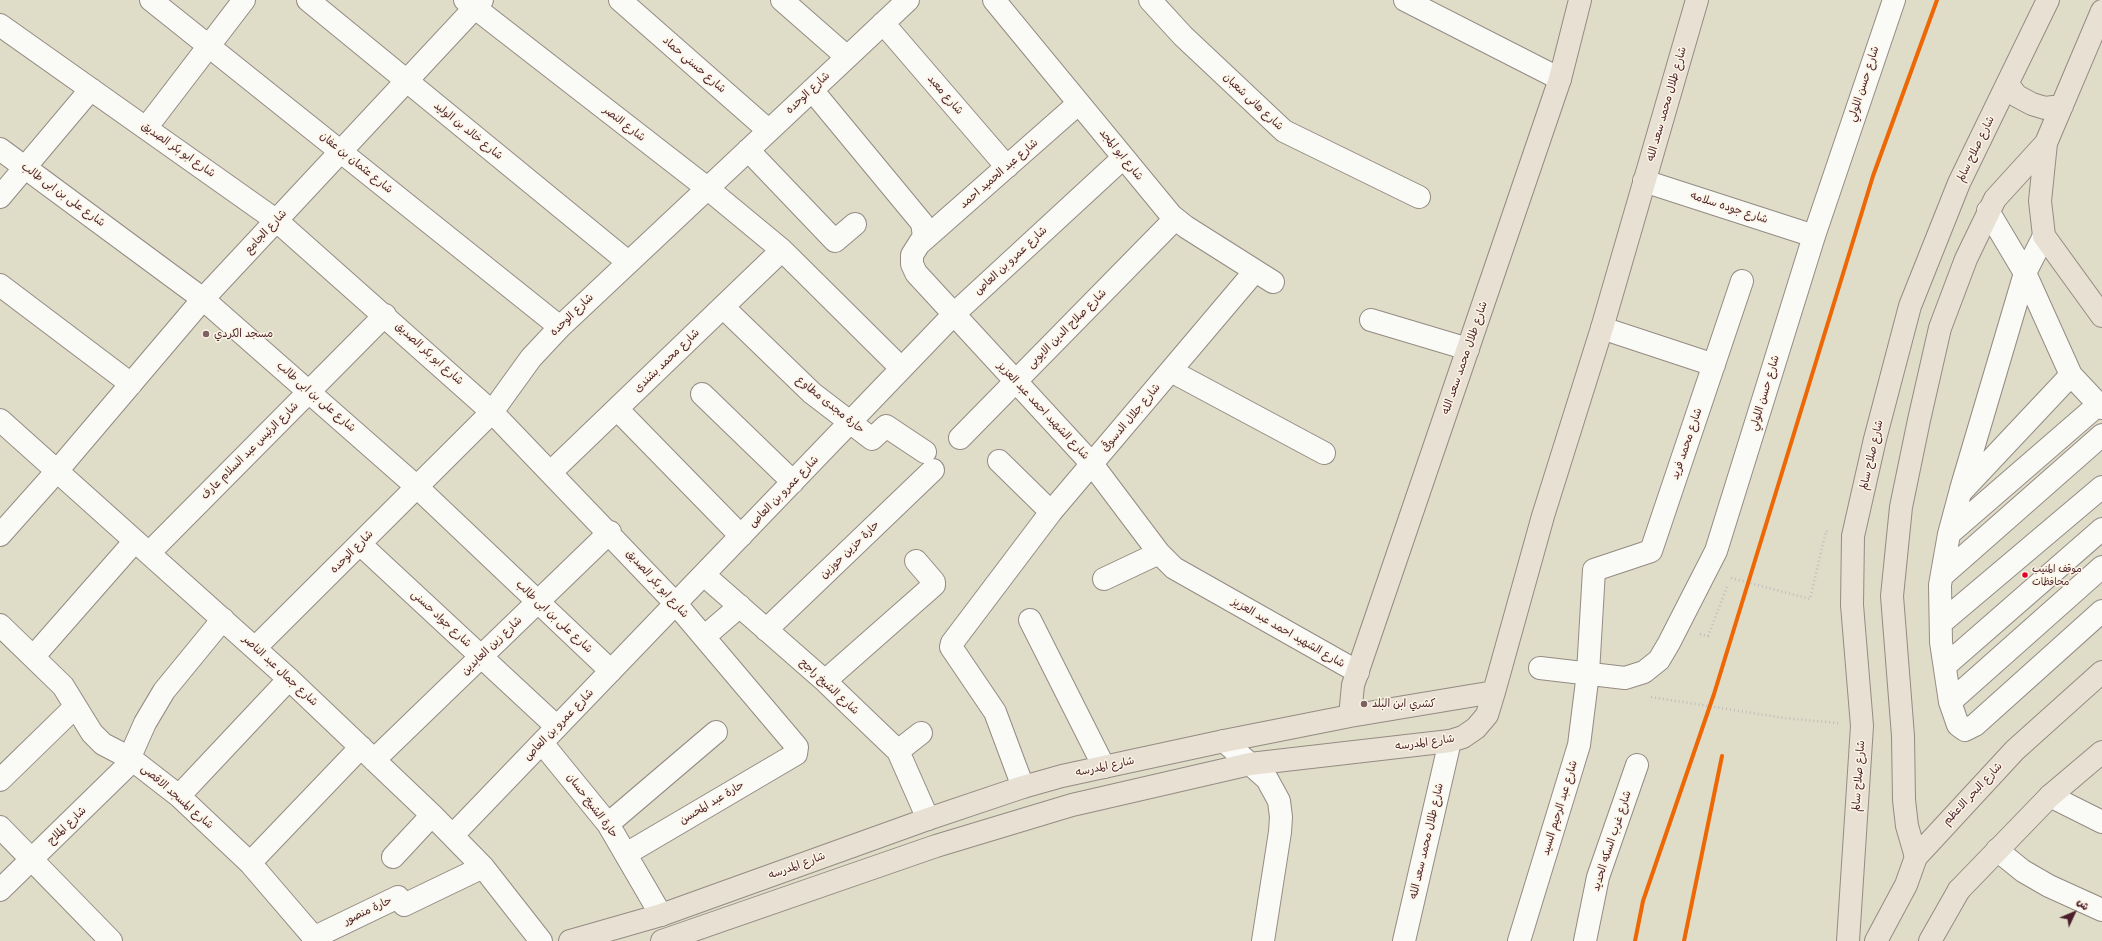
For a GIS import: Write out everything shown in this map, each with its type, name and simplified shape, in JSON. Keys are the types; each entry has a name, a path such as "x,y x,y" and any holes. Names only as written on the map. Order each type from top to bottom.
{"main road":[{"name":"شارع طلال محمد سعد الله","path":"1350,716 1353,685 1560,79 1580,0"},
{"name":"شارع طلال محمد سعد الله","path":"1494,692 1543,516 1602,328 1697,0"},
{"name":"شارع صلاح سالم","path":"1848,941 1862,726 1852,605 1853,536 1875,439 1910,306 1959,183 2008,85 2048,0"},
{"path":"2102,10 2046,143 2040,201 2044,236 2102,316"},
{"path":"2008,85 2017,96 2032,104 2045,108 2062,106"},
{"path":"1916,857 1907,826 1904,800 1903,736 1892,596 1901,507 1940,328 1966,259 1995,199 2046,143"},
{"name":"شارع البحر الاعظم","path":"1876,941 1906,885 1916,857 2015,750 2102,672"},
{"name":"شارع المدرسه","path":"570,941 661,915 928,819 1023,787 1104,767 1224,741 1350,716 1494,692 1487,715 1476,728 1463,737 1450,741 1250,764 1112,795 1033,816 936,846 662,941"},
{"path":"1930,941 1959,890 2050,796 2102,752"}],"street":[{"name":"شارع عثمان بن عفان","path":"151,0 560,327"},
{"path":"146,128 208,45 244,0"},
{"name":"شارع خالد بن الوليد","path":"308,0 628,262"},
{"name":"شارع حسنى حماد","path":"620,0 768,130"},
{"path":"782,0 847,57"},
{"name":"شارع الوحده","path":"255,648 492,412 531,358 560,327 908,0"},
{"name":"شارع ابو المجد","path":"994,0 1123,158 1175,219 1264,277"},
{"name":"شارع هانى شعبان","path":"1150,0 1183,36 1284,131 1419,197"},
{"path":"1405,0 1560,79"},
{"name":"شارع حسن اللولي","path":"1540,668 1625,678 1644,672 1659,660 1676,630 1716,551 1814,236 1894,0"},
{"name":"شارع الجامع","path":"0,535 57,471 203,299 407,81 474,3"},
{"name":"شارع النصر","path":"474,3 707,188 782,250 901,368"},
{"name":"شارع معبد","path":"884,23 1007,166"},
{"name":"شارع ابو بكر الصديق","path":"0,25 277,220 492,412 610,532 676,604 797,748 797,750"},
{"path":"0,197 91,89"},
{"name":"شارع الشهيد احمد عبد العزيز","path":"812,90 919,219 924,232 912,255 913,268 1092,464 1159,553 1174,568 1358,672"},
{"name":"شارع عبد الحميد احمد","path":"919,244 1079,103"},
{"name":"شارع على بن ابى طالب","path":"0,149 203,299 417,487 611,671"},
{"path":"748,150 835,241 855,224"},
{"name":"شارع عمرو بن العاص","path":"453,835 851,423 901,368 954,314 1123,158"},
{"name":"شارع جوده سلامه","path":"1644,181 1814,236"},
{"path":"1949,534 2100,406 2070,375 2025,273 1988,211"},
{"name":"شارع صلاح الدين الايوبى","path":"960,438 1175,219"},
{"path":"2044,236 2025,273 1960,493 1949,534 1943,575 1940,585 1941,623 1945,666 1950,702 1958,725 1965,730 1970,728 2102,611"},
{"name":"شارع محمد بشندى","path":"551,472 782,250"},
{"name":"شارع جلال الدسوقى","path":"1023,787 995,712 951,647 952,643 1051,512 1171,371 1264,277"},
{"name":"شارع محمد فريد","path":"1594,570 1651,551 1742,281"},
{"path":"0,285 131,384"},
{"name":"حارة مجدى مطاوع","path":"723,307 812,393 872,439 886,426 929,461"},
{"name":"شارع الرئيس عبد السلام عارف","path":"34,656 142,547 310,392 385,315"},
{"path":"1371,320 1468,348"},
{"path":"1602,328 1714,365"},
{"path":"1171,371 1324,453"},
{"path":"1960,493 2070,375"},
{"path":"702,394 793,482"},
{"path":"617,409 741,536"},
{"name":"شارع جمال عبد الناصر","path":"0,420 289,679 453,835 483,867 541,941"},
{"path":"1943,575 2102,435"},
{"name":"حارة حزين حوزين","path":"766,630 929,461"},
{"path":"999,461 1051,512"},
{"path":"1941,623 2102,486"},
{"path":"1945,666 2102,529"},
{"name":"شارع زين العابدين","path":"250,863 368,754 481,656 610,532"},
{"name":"شارع جواد حسنى","path":"360,544 557,727"},
{"path":"1104,579 1159,553"},
{"path":"825,681 934,585 934,582 916,561"},
{"path":"1950,702 2102,567"},
{"name":"شارع عبد الرحيم السيد","path":"1519,941 1579,745 1588,673 1594,570"},
{"name":"شارع الشيخ راجح","path":"704,575 825,681 898,751 928,819"},
{"path":"704,637 740,606"},
{"name":"شارع الملاح","path":"0,890 118,777 130,758 145,723 164,691 223,619"},
{"path":"1030,620 1104,767"},
{"name":"شارع المسجد الاقصى","path":"0,625 34,656 63,686 92,733 103,744 130,758 179,796 250,863 316,939"},
{"path":"179,796 289,679"},
{"path":"0,780 75,707"},
{"path":"608,824 716,732"},
{"path":"898,751 921,733"},
{"path":"1224,741 1267,779 1274,788 1279,801 1281,817 1263,941"},
{"name":"شارع طلال محمد سعد الله","path":"1404,941 1450,741"},
{"name":"حارة الشيخ حسان","path":"542,743 608,824 661,915"},
{"name":"حارة عبد المحسن","path":"626,854 796,754 797,750"},
{"name":"شارع غرب السكه الحديد","path":"1585,941 1598,877 1637,765"},
{"path":"2050,796 2102,822"},
{"path":"393,857 432,815"},
{"path":"0,827 111,941"},
{"path":"1997,850 2023,870 2049,886 2102,910"},
{"name":"حارة منصور","path":"316,939 398,897 404,905 483,867"}],"path":[{"path":"1708,636 1731,577 1810,599 1826,531"},
{"path":"1647,697 1784,718 1817,721"}],"transit line":[{"path":"1635,941 1643,901 1714,694 1873,176 1937,0"},
{"path":"1684,941 1722,756"}],"place":[{"name":"مسجد الكردي","path":"206,334"},
{"name":"موقف المنيب محافظات","path":"2025,575"},
{"name":"كشري ابن البلد","path":"1364,704"}]}
